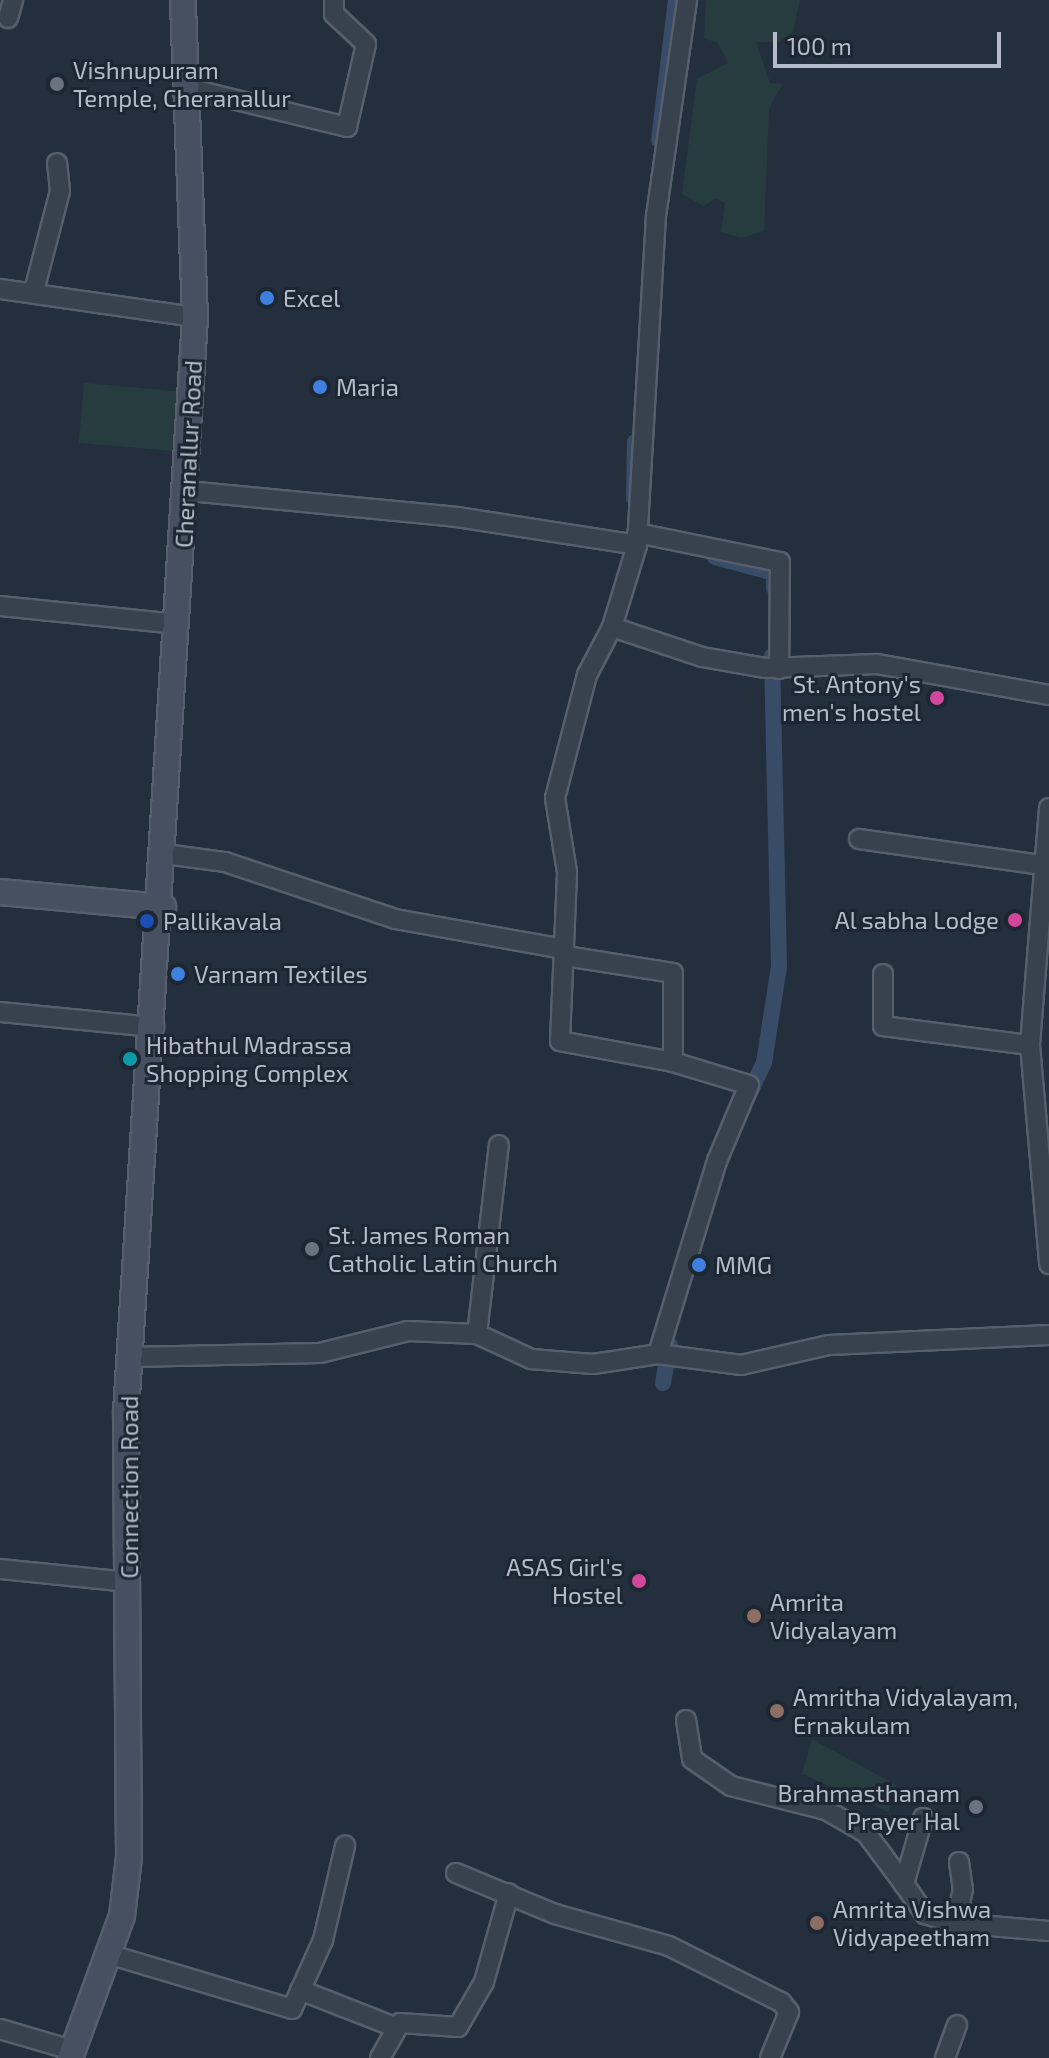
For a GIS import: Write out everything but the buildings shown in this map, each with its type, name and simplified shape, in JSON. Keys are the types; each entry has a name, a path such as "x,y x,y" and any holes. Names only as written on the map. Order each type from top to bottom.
{"street":[{"name":"Cheranallur Road","path":"163,907 188,491 195,317 183,0"},
{"path":"187,88 347,127 366,44 334,14 334,0"},
{"path":"665,1356 717,1161 749,1085 673,1062 560,1041 567,872 555,798 587,675 612,627 637,539 651,267 687,0"},
{"path":"34,291 60,191 57,163"},
{"path":"0,289 34,291 195,317"},
{"path":"188,491 442,515 637,539 780,562 775,669"},
{"path":"0,606 178,624"},
{"path":"612,627 702,657 775,669 877,664 1049,695"},
{"path":"1049,808 1042,865 1030,1045 1049,1264"},
{"path":"859,839 1042,865"},
{"path":"165,854 225,862 395,919 673,973 673,1062"},
{"path":"0,892 163,907"},
{"name":"Connection Road","path":"71,2054 108,1954 129,1857 130,1357 163,907"},
{"path":"883,974 883,1026 1030,1045"},
{"path":"0,1012 154,1027"},
{"path":"477,1334 499,1145"},
{"path":"130,1357 283,1356 408,1331 477,1334 531,1359 593,1364 665,1356 741,1365 829,1345 1049,1335"},
{"path":"0,1569 129,1582"},
{"path":"686,1720 692,1759 731,1786 826,1810 866,1833 925,1914 956,1923 1049,1931"},
{"path":"904,1884 923,1818"},
{"path":"108,1954 292,2009 323,1940 345,1846"},
{"path":"956,1923 963,1889 959,1862"},
{"path":"456,1873 669,1946 781,2002 789,2012 770,2058"},
{"path":"300,1990 397,2028 458,2027 484,1982 509,1893"},
{"path":"945,2058 957,2025"},
{"path":"380,2058 397,2028"},
{"path":"0,2029 71,2054"}],"green space":[{"path":"706,0 800,0 793,32 779,42 756,42 770,83 782,84 769,109 764,231 741,238 721,232 725,203 716,198 704,206 682,194 697,79 728,63 717,42 704,39"},
{"path":"84,383 181,391 175,451 79,443"},
{"path":"812,1739 896,1785 888,1812 802,1774"}],"waterway":[{"path":"659,140 676,0"},
{"path":"634,498 635,442"},
{"path":"715,557 774,573 774,588"},
{"path":"747,1099 764,1063 779,966 772,656"},
{"path":"663,1383 670,1345"}],"place":[{"name":"Vishnupuram Temple, Cheranallur","path":"57,84"},
{"name":"Excel","path":"267,298"},
{"name":"Maria","path":"320,387"},
{"name":"St. Antony's men's hostel","path":"937,698"},
{"name":"Al sabha Lodge","path":"1015,920"},
{"name":"Pallikavala","path":"147,921"},
{"name":"Varnam Textiles","path":"178,974"},
{"name":"Hibathul Madrassa Shopping Complex","path":"130,1059"},
{"name":"St. James Roman Catholic Latin Church","path":"312,1249"},
{"name":"MMG","path":"699,1265"},
{"name":"ASAS Girl's Hostel","path":"639,1581"},
{"name":"Amrita Vidyalayam","path":"754,1616"},
{"name":"Amritha Vidyalayam, Ernakulam","path":"777,1711"},
{"name":"Brahmasthanam Prayer Hal","path":"976,1807"},
{"name":"Amrita Vishwa Vidyapeetham","path":"817,1923"}]}
